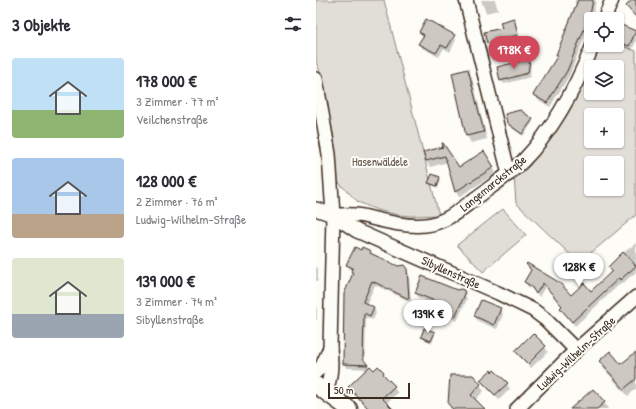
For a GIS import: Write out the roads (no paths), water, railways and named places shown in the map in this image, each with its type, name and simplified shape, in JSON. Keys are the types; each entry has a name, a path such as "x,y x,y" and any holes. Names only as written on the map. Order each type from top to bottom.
{"street":[{"path":"466,0 509,174"},
{"path":"607,12 612,0"},
{"name":"Langemarckstraße","path":"333,214 361,216 385,222 407,225 434,223 453,215 509,174 538,144 554,123 569,97 591,52"},
{"path":"316,79 329,154 333,214 330,348 332,365 330,378 321,389 349,409"},
{"name":"Sibyllenstraße","path":"316,209 333,214 357,231 533,310 545,319 576,350"},
{"name":"Ludwig-Wilhelm-Straße","path":"517,409 576,350 636,298"},
{"path":"316,372 322,366 330,348"}],"park label":[{"name":"Hasenwäldele","path":"380,161"}]}
